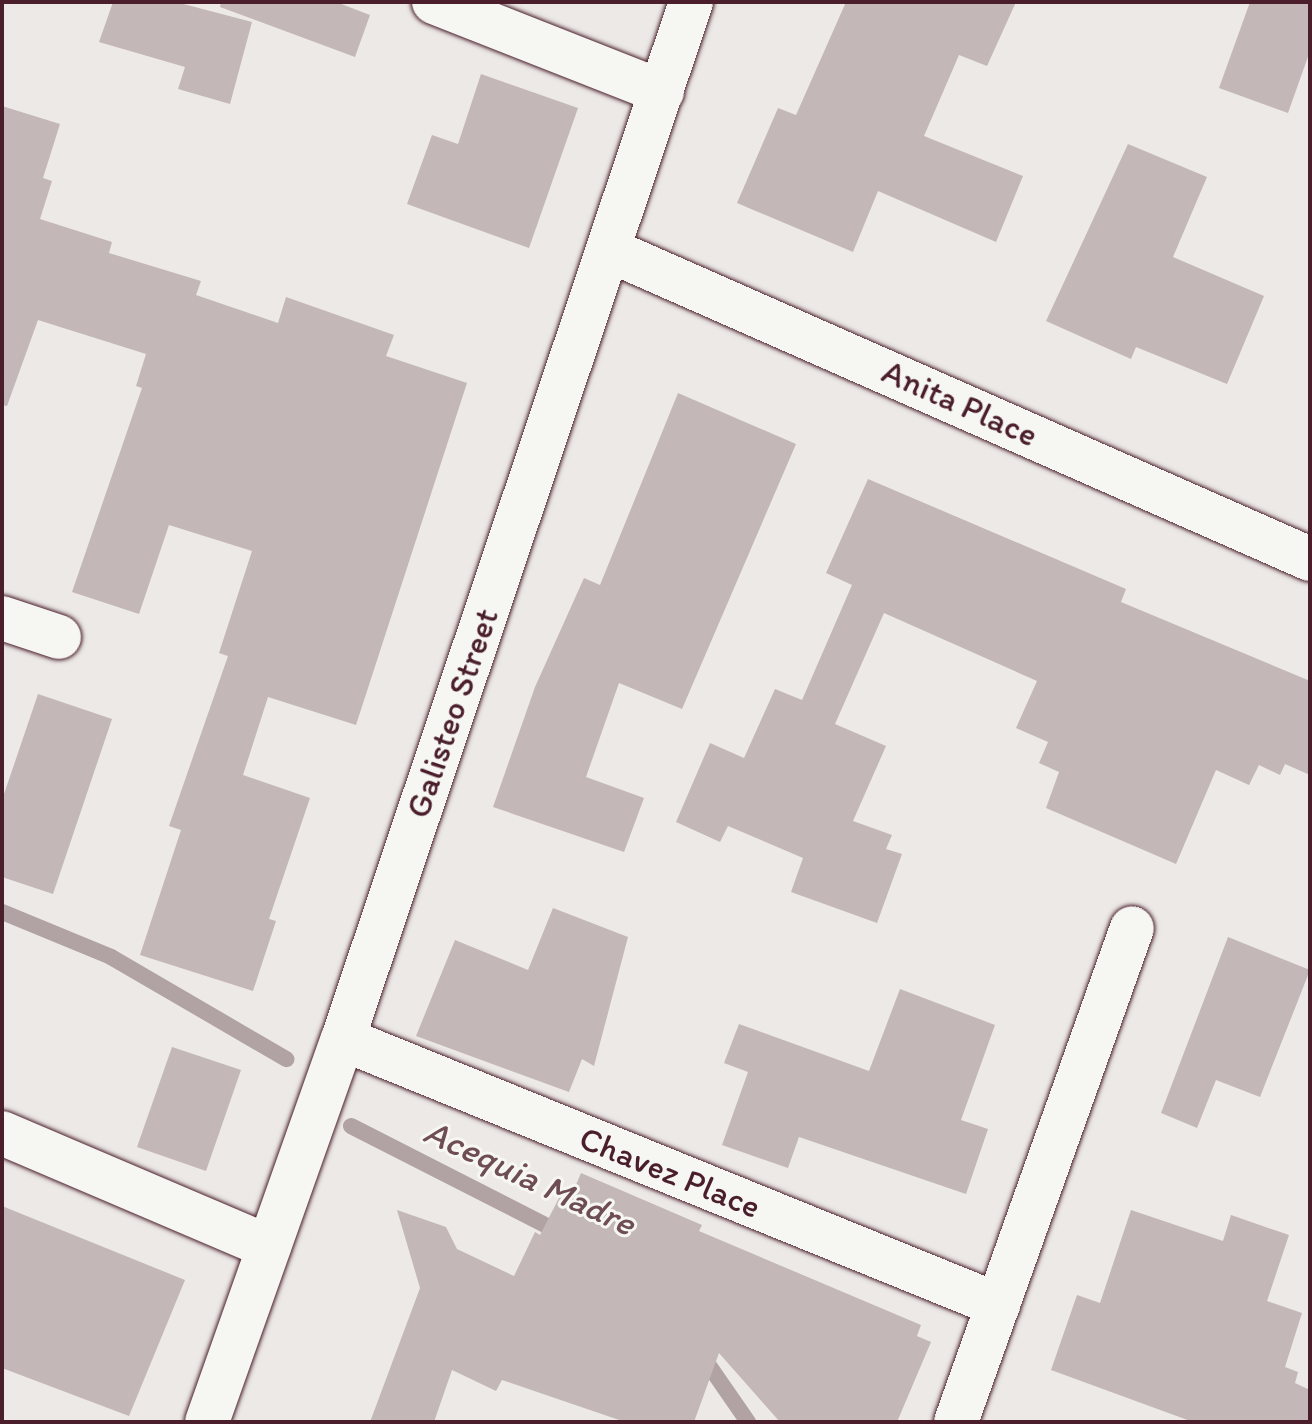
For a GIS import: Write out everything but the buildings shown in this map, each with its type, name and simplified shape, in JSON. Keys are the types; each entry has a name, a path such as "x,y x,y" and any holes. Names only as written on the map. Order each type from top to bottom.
{"street":[{"path":"434,2 662,92"},
{"name":"Galisteo Street","path":"207,1422 343,1039 691,2"},
{"name":"Anita Place","path":"609,250 1310,559"},
{"path":"2,618 59,637"},
{"path":"956,1422 1132,928"},
{"name":"Chavez Place","path":"343,1039 998,1305"},
{"path":"2,1133 269,1247"}],"waterway":[{"name":"Acequia Madre","path":"2,912 111,957 286,1059"},
{"name":"Acequia Madre","path":"351,1126 563,1234"},
{"name":"Acequia Madre","path":"701,1354 748,1422"}]}
